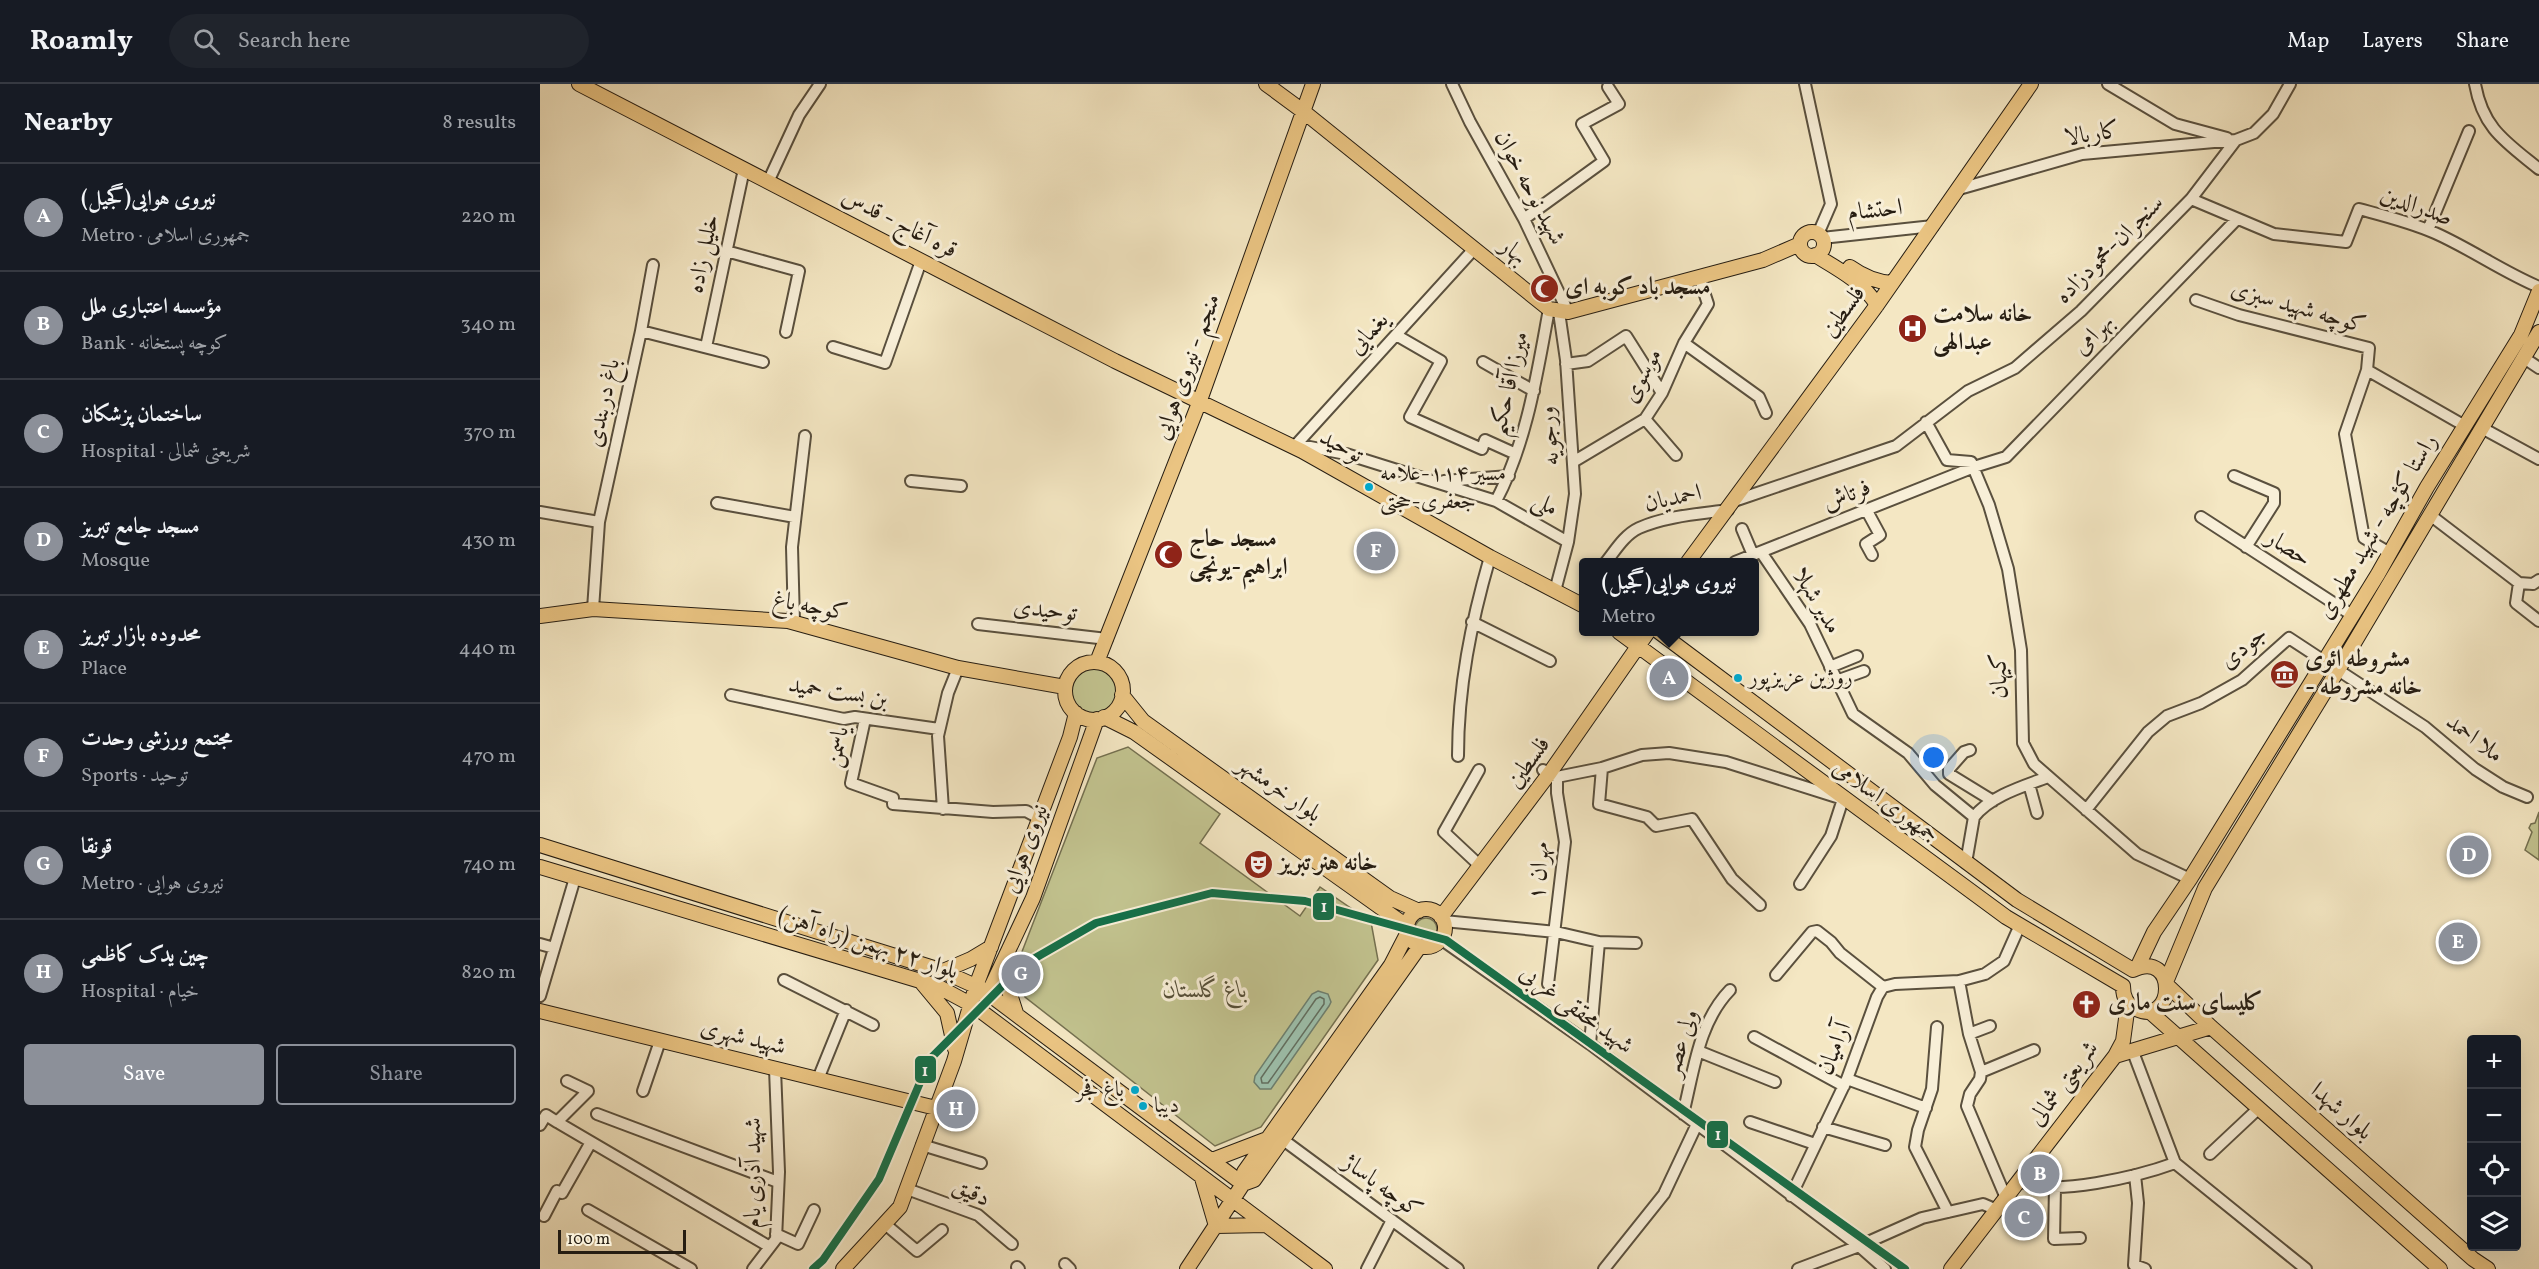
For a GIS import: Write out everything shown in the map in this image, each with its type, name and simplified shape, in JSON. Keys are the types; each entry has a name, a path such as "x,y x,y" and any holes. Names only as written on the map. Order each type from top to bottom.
{"main road":[{"name":"قره آغاج - قدس","path":"579,84 1200,403"},
{"name":"بهار","path":"1266,84 1474,249 1559,311"},
{"name":"منجم - نیروی هوایی","path":"1097,662 1200,403 1313,84"},
{"name":"فلسطین","path":"1691,558 1877,305 2031,84"},
{"path":"1814,246 1870,292 1877,305"},
{"path":"1559,311 1814,246 1862,276 1880,283 1892,284"},
{"name":"راستا کؤچه - شهید مطهری","path":"2135,969 2154,932 2190,879 2324,661 2518,339 2539,289"},
{"name":"راستا کؤچه - شهید مطهری","path":"2150,1011 2165,999 2167,984 2205,888 2539,332"},
{"path":"2518,339 2527,352"},
{"name":"توحید","path":"1200,403 1294,447 1490,557 1555,591 1579,600"},
{"name":"کوچه باغ","path":"540,616 593,609 794,622 958,668 1065,687"},
{"name":"جمهوری اسلامی","path":"1664,636 2017,900 2135,969 2155,969 2167,984"},
{"name":"فلسطین","path":"1439,916 1550,774 1635,639"},
{"name":"جمهوری اسلامی","path":"1635,639 1843,799 1955,881 2020,925 2123,986 2128,1004"},
{"path":"2324,661 2338,670"},
{"path":"1097,662 1105,664 1116,674 1122,687 1122,695 1116,708 1101,718 1090,719 1076,713 1067,702 1065,687 1076,668 1083,664 1097,662"},
{"name":"بلوار خرمشهر","path":"1122,695 1143,721 1408,929"},
{"name":"نیروی هوایی","path":"975,1007 976,986 1076,713"},
{"name":"بلوار خرمشهر","path":"1101,718 1134,732 1390,898 1419,911"},
{"name":"نیروی هوایی","path":"975,1007 989,992 1033,898 1101,718"},
{"name":"فلسطین","path":"1439,916 1476,862 1550,774"},
{"name":"بلوار ۲۲ بهمن (راه آهن)","path":"540,845 943,971 989,992"},
{"path":"1955,881 1966,863"},
{"name":"بلوار ۲۲ بهمن (راه آهن)","path":"540,867 937,986 975,1007 1325,1269"},
{"path":"2180,893 2181,898 2187,904 2197,906"},
{"path":"1212,1160 1274,1139 1391,965 1411,918 1419,911 1439,916 1445,930 1442,939 1434,946 1420,946 1412,940 1408,929"},
{"path":"1187,1269 1243,1184 1244,1172 1274,1139 1420,946"},
{"path":"943,971 991,947"},
{"path":"1001,966 1016,1013"},
{"path":"918,980 932,993 946,1013 955,1046 954,1061"},
{"name":"بلوار شهدا","path":"2167,984 2211,1027 2473,1259 2488,1269"},
{"path":"989,992 1243,1184"},
{"path":"2128,1004 2142,1011 2150,1011 2435,1267"},
{"name":"شریعتی شمالی","path":"1951,1269 2115,1056 2124,1035 2128,1004"},
{"path":"843,1269 900,1207 975,1007"},
{"name":"شهید شهری","path":"540,1011 936,1108"},
{"path":"2115,1056 2181,1038 2211,1027"},
{"path":"1202,1178 1216,1226"},
{"path":"1216,1226 1266,1226"}],"street":[{"path":"768,182 799,115 820,84"},
{"name":"شهید نوحه خوان","path":"1452,84 1470,123 1524,219 1559,311"},
{"path":"1805,84 1831,204 1814,246"},
{"path":"2108,84 2175,124 2236,140"},
{"name":"سنجران-محمودزاده","path":"1731,505 1896,446 1968,391 2015,368 2081,311 2191,198 2236,140 2254,133 2273,114 2290,84"},
{"path":"2475,84 2482,114 2496,134 2539,169"},
{"path":"1524,219 1604,161 1581,124 1619,104 1608,87"},
{"path":"2428,230 2469,130"},
{"name":"کاربالا","path":"1959,189 2082,154 2236,140"},
{"name":"خلیل زاده","path":"705,347 744,169"},
{"name":"صدرالدین","path":"2191,198 2274,234 2346,242 2359,209 2428,230 2539,289"},
{"name":"بهرامی","path":"1974,467 2006,457 2237,219"},
{"name":"احتشام","path":"1814,246 1933,226"},
{"name":"یغمایی","path":"1294,447 1474,249"},
{"path":"726,251 799,271 786,332"},
{"path":"833,347 885,363 921,261"},
{"path":"641,331 653,265"},
{"name":"موسوی","path":"1573,462 1645,419 1662,393 1684,343 1708,304 1699,277"},
{"name":"کوچه شهید سبزی","path":"2196,300 2240,315 2369,348 2367,370 2345,434 2364,538 2390,553"},
{"name":"ورجویه","path":"1555,591 1568,542 1575,494 1566,364 1559,311"},
{"name":"میرزا آقا حکیم","path":"1496,501 1509,476 1559,311"},
{"name":"باغ دربندی","path":"593,609 599,522 641,331 763,362"},
{"path":"1396,335 1441,362 1410,417 1482,449 1485,440 1516,454"},
{"path":"1566,364 1588,361 1626,336 1662,393"},
{"name":"موسوی","path":"1684,343 1759,398 1766,413"},
{"path":"2527,352 2539,368"},
{"path":"1483,362 1534,391"},
{"name":"کوچه شهید سبزی","path":"2367,370 2465,426"},
{"path":"1645,419 1676,455"},
{"path":"1926,422 1947,460 1971,462 1974,467"},
{"path":"2482,428 2539,459"},
{"path":"794,622 792,547 805,436"},
{"name":"ملی","path":"1294,447 1310,447 1346,454 1496,501 1568,542"},
{"name":"فرتاش","path":"1745,558 1974,467"},
{"name":"کیهان","path":"1974,467 1989,505 2008,569 2021,650 2023,743 2034,764 2138,854 2190,879"},
{"path":"1438,481 1509,476"},
{"path":"2234,476 2274,493 2274,503 2246,547"},
{"path":"911,481 961,486"},
{"path":"717,504 795,517"},
{"name":"احمدیان","path":"1609,558 1623,540 1638,528 1731,505"},
{"path":"1868,511 1880,535 1866,544 1872,555"},
{"path":"540,512 599,522"},
{"path":"2430,515 2519,584 2533,584 2539,580"},
{"name":"حصار","path":"2201,517 2352,615"},
{"name":"مدیر شهلا","path":"1742,530 1810,624 1853,714 1908,753 1935,785 1974,817"},
{"path":"1458,756 1458,718 1472,622 1490,557"},
{"path":"2519,584 2516,603 2539,621"},
{"path":"1472,622 1550,661"},
{"name":"توحیدی","path":"978,624 1107,639"},
{"name":"جودی","path":"2086,810 2148,732 2167,716 2187,709 2242,680 2289,638 2324,661"},
{"path":"1830,667 1857,656"},
{"path":"958,668 948,693 938,736 943,809 1026,811 1039,818"},
{"name":"ملا احمد","path":"2338,670 2425,727 2475,769 2503,787 2527,797"},
{"path":"1836,681 1864,671"},
{"name":"بن بست حمید","path":"731,695 844,719 866,719 939,729"},
{"name":"یاسمن","path":"866,719 851,783 893,798 893,804 943,809"},
{"path":"1970,750 1964,752 1949,769 1949,774 1994,801"},
{"path":"1550,774 1602,768 1642,755 1690,755 1726,762 1843,799 1831,836 1800,884"},
{"path":"1602,768 1599,804 1647,817 1656,826 1692,819 1732,879 1760,905"},
{"path":"1476,862 1444,832 1479,770"},
{"name":"مهران ۱","path":"1548,984 1565,842 1557,793 1550,774"},
{"path":"1966,863 1974,817 1979,810 2029,784 2048,777"},
{"path":"2029,784 2037,813"},
{"path":"540,996 575,878"},
{"path":"1439,916 1556,932 1599,942 1636,943"},
{"path":"1776,975 1812,932 1816,931 1883,987 1895,984 1959,981 1985,974 2004,961 2020,925"},
{"name":"شهید محققی غربی","path":"1442,939 1590,1044 1859,1246 1885,1269"},
{"path":"1590,1044 1599,942"},
{"path":"540,944 554,948"},
{"path":"784,980 873,1025"},
{"path":"1959,981 1969,1034 1981,1072 1967,1106 2006,1198"},
{"name":"آرامیان","path":"1791,1196 1845,1082 1877,997 1883,987"},
{"name":"ولی عصر","path":"1683,1114 1703,1034 1715,1005 1730,990"},
{"path":"818,1079 846,1010"},
{"path":"1969,1034 1990,1026"},
{"path":"1938,1027 1932,1089 1915,1147 1948,1212"},
{"path":"1754,1036 1845,1082 1926,1108"},
{"path":"643,1091 660,1041"},
{"path":"1981,1072 2034,1050"},
{"path":"1698,1051 1776,1082"},
{"path":"2133,1052 2175,1163 2306,1269"},
{"name":"شهید آذری یام","path":"753,1269 776,1239 778,1182 775,1069"},
{"path":"558,1122 588,1091 567,1081"},
{"path":"2210,1155 2259,1108"},
{"path":"597,1114 778,1182"},
{"path":"540,1125 546,1115 770,1247"},
{"path":"1750,1122 1815,1144"},
{"path":"1604,1269 1665,1194 1697,1124"},
{"path":"1823,1127 1885,1145"},
{"name":"کوچه پاساژ","path":"1274,1139 1392,1220 1458,1269"},
{"path":"544,1216 557,1191 562,1193 591,1142"},
{"path":"922,1145 981,1163"},
{"path":"2019,1180 2029,1186 2092,1183 2135,1175 2175,1163"},
{"path":"2135,1175 2138,1203 2134,1266 2145,1269"},
{"path":"2055,1186 2054,1239 2080,1238"},
{"name":"دقیق","path":"907,1189 978,1215 1012,1244"},
{"path":"1798,1269 1859,1246 1902,1225 1983,1204 1997,1210"},
{"path":"588,1210 691,1269"},
{"path":"776,1234 798,1244 814,1210"},
{"path":"1367,1269 1392,1220"},
{"path":"885,1224 917,1251 942,1230"}],"green space":[{"path":"1095,668 1111,675 1118,691 1111,707 1095,714 1079,707 1072,691 1079,675"},
{"name":"باغ گلستان","path":"1128,747 1220,814 1200,843 1300,916 1320,887 1371,922 1378,960 1261,1127 1215,1146 1025,997 1018,962 1097,758"},
{"path":"2539,812 2539,860 2525,850 2532,832 2529,828 2535,823"},
{"path":"1426,918 1434,921 1437,929 1434,937 1426,940 1418,937 1415,929 1418,921"}],"water":[{"path":"1318,991 1328,994 1331,1002 1329,1006 1271,1089 1260,1089 1254,1082 1255,1076 1312,994"}],"transit line":[{"name":"1","path":"813,1269 823,1260 879,1179 930,1059 1023,965 1096,923 1212,893 1305,901 1446,940 1905,1269"}],"place":[{"name":"مسجد باد کوبه ای","path":"1544,288"},
{"name":"خانه سلامت عبدالهی","path":"1912,329"},
{"name":"مسیر ۱۱۴-علامه جعفری-حجتی","path":"1369,487"},
{"name":"مجتمع ورزشی وحدت","path":"1376,551"},
{"name":"مسجد حاج ابراهیم-یونچی","path":"1168,554"},
{"name":"مشروطه ائوی - خانه مشروطه","path":"2284,674"},
{"name":"نیروی هوایی(گجیل)","path":"1669,678"},
{"name":"روژین عزیزپور","path":"1738,678"},
{"name":"مسجد جامع تبریز","path":"2469,855"},
{"name":"خانه هنر تبریز","path":"1258,864"},
{"name":"محدوده بازار تبریز","path":"2458,942"},
{"name":"قونقا","path":"1021,974"},
{"name":"کلیسای سنت ماری","path":"2087,1004"},
{"name":"باغ فجر","path":"1135,1090"},
{"name":"دیبا","path":"1143,1106"},
{"name":"چین یدک کاظمی","path":"956,1109"},
{"name":"مؤسسه اعتباری ملل","path":"2040,1174"},
{"name":"ساختمان پزشکان","path":"2024,1218"}]}
